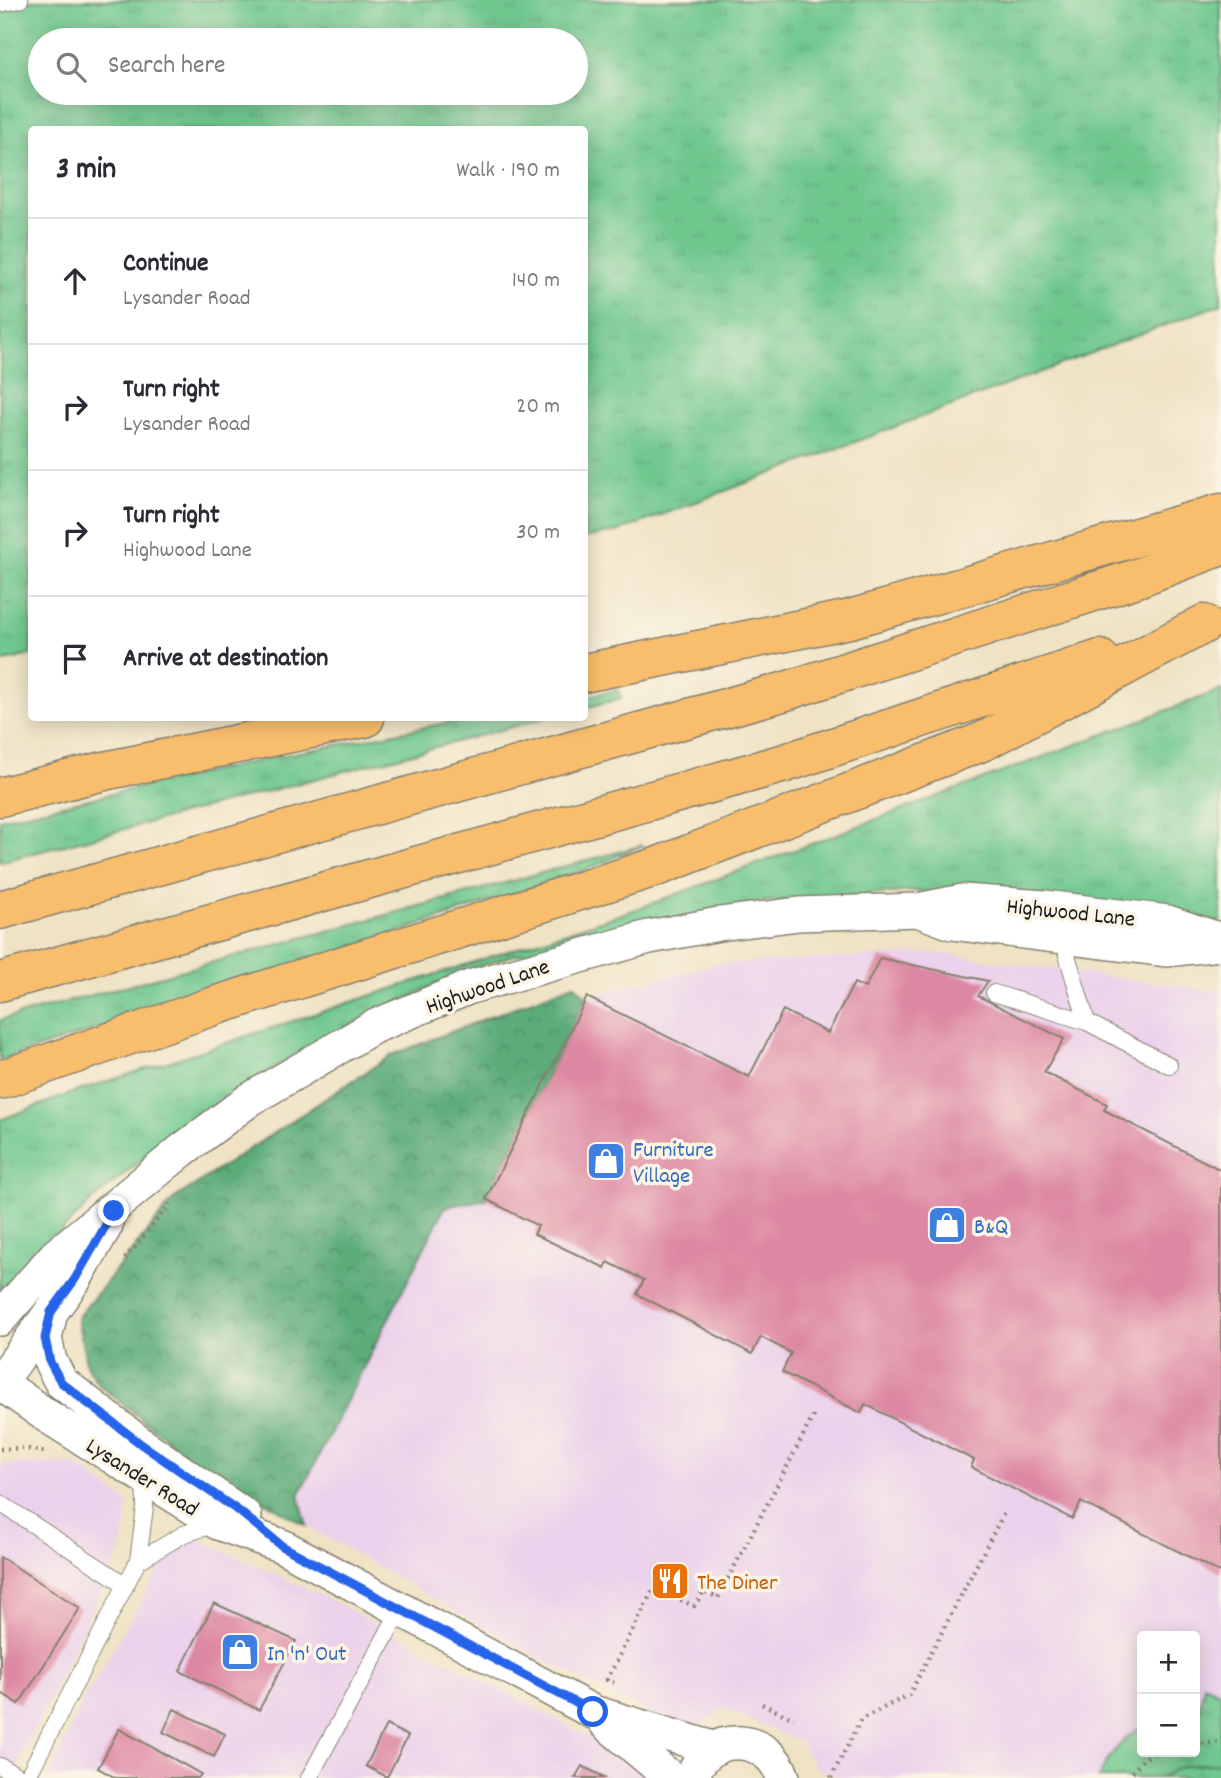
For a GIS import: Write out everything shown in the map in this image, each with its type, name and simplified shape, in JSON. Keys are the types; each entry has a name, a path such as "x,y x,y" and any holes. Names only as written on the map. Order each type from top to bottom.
{"highway":[{"path":"850,619 1221,485"},
{"path":"588,672 850,619 1221,513"},
{"path":"0,911 786,691 1137,578 1221,546"},
{"path":"0,982 785,763 1213,621"},
{"path":"0,1080 211,1007 656,867 984,741 1213,621"},
{"path":"0,797 104,771 350,721"}],"street":[{"name":"Highwood Lane","path":"0,1319 55,1256 114,1211 181,1151 249,1100 373,1027 470,987 638,940 719,924 799,914 918,910 963,901 1014,904 1168,922 1221,941"},
{"name":"Highwood Lane","path":"918,910 953,923 1166,950 1221,941"},
{"name":"Highwood Lane","path":"55,1421 0,1382 75,1279 114,1211"},
{"name":"Lysander Road","path":"51,1312 45,1338 50,1362 61,1382 141,1444 240,1512 282,1546"},
{"path":"0,1413 27,1410 55,1421"},
{"name":"Lysander Road","path":"55,1421 218,1523 282,1546 593,1712 713,1748"},
{"name":"Lysander Road","path":"593,1712 671,1778"},
{"path":"692,1778 697,1765 713,1748 727,1742 753,1744 772,1756 784,1778"}],"lane":[{"path":"0,4 20,0"},
{"path":"1069,937 1067,955 1087,1022"},
{"path":"994,993 1087,1022 1169,1065"},
{"path":"27,1778 138,1561 145,1507 144,1478"},
{"path":"0,1503 125,1585"},
{"path":"138,1561 199,1527 218,1523"},
{"path":"309,1778 400,1610"},
{"path":"0,1766 22,1778"}],"path":[{"path":"118,1268 175,1198"},
{"path":"617,1685 607,1680 654,1588 694,1606 704,1591 718,1598 815,1413"},
{"path":"0,1449 23,1448 43,1453 55,1421"},
{"path":"831,1778 860,1719 909,1695 1005,1511"},
{"path":"762,1704 794,1718"},
{"path":"1200,1744 1221,1742"},
{"path":"1128,1778 1147,1757"}],"shaded area":[{"path":"937,953 1221,992 1221,1693 1204,1685 1200,1706 1200,1631 1137,1631 1137,1730 1122,1741 1098,1778 843,1778 817,1770 800,1742 723,1708 690,1733 524,1650 307,1526 299,1495 445,1207 486,1199 587,997 717,964"},
{"path":"0,1464 75,1464 128,1503 123,1545 11,1778 0,1778"},
{"path":"191,1536 333,1601 655,1772 658,1778 48,1778 84,1699 163,1563"}],"green space":[{"path":"0,0 1221,0 1221,304 619,531 588,537 588,126 28,126 28,656 0,662"},
{"path":"618,690 622,698 588,707 588,695"},
{"path":"1221,690 1221,922 1057,901 916,891 761,902 510,956 462,972 332,1034 188,1121 92,1201 47,1245 0,1302 0,1120 75,1092 637,909"},
{"path":"456,721 535,721 0,862 0,819 270,758"},
{"path":"644,845 583,871 248,982 0,1060 0,1020"},
{"path":"574,984 587,997 486,1199 445,1207 299,1495 307,1526 188,1457 98,1384 87,1367 77,1318 175,1198 392,1055"},
{"path":"1204,1685 1221,1693 1221,1778 1098,1778 1116,1749 1137,1730 1137,1757 1200,1757 1200,1706"},
{"path":"1221,1763 1221,1778 1158,1778 1183,1766"}],"building":[{"name":"B&Q","path":"880,958 988,981 978,996 1064,1039 1044,1072 1107,1104 1104,1110 1221,1170 1221,1573 1081,1502 1072,1519 971,1467 974,1460 865,1404 861,1413 782,1372 791,1353 761,1337 752,1354 637,1294 644,1280 608,1262 605,1268 534,1234 538,1226 486,1199 587,997 749,1077 783,1010 828,1033 854,983 865,988"},
{"path":"0,1557 80,1608 19,1704 0,1692"},
{"name":"The Diner","path":"662,1568 685,1579 678,1596 654,1583"},
{"name":"In 'n' Out","path":"214,1603 296,1641 259,1710 180,1671"},
{"path":"174,1709 225,1734 214,1757 163,1732"},
{"path":"386,1725 408,1736 387,1777 366,1766"},
{"path":"119,1729 201,1774 198,1778 116,1778 98,1768"},
{"path":"582,1766 606,1778 575,1778"}],"place":[{"name":"Furniture Village","path":"606,1161"},
{"name":"B&Q","path":"947,1225"},
{"name":"The Diner","path":"670,1581"},
{"name":"In 'n' Out","path":"240,1652"}],"route":[{"path":"114,1211 75,1279 51,1312 45,1338 50,1362 61,1382 141,1444 240,1512 282,1546 593,1712"}]}
